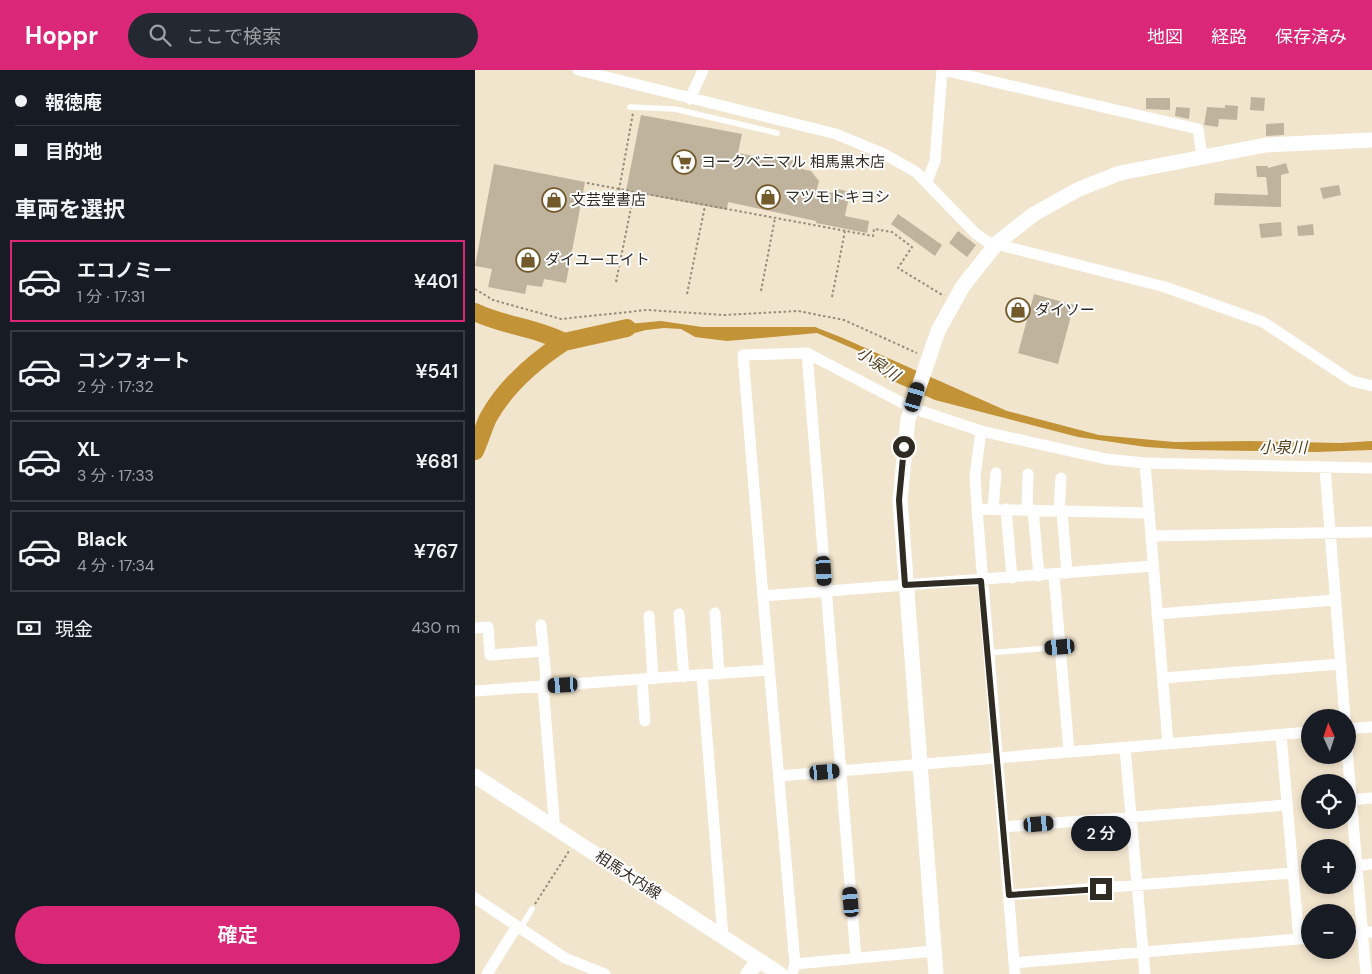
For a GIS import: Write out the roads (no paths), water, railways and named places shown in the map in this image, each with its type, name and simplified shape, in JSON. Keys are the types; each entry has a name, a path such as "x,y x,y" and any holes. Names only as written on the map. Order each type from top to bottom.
{"street":[{"path":"577,70 836,134 884,154 916,172 927,181 976,234 988,242 1165,287 1263,322 1353,381 1372,386"},
{"path":"690,99 703,70"},
{"path":"927,181 935,161 943,70 1197,129 1202,157"},
{"path":"937,974 899,500 903,453 913,403 927,358 938,331 963,286 997,243 1034,214 1079,189 1120,173 1266,145 1372,140"},
{"path":"807,353 856,958"},
{"path":"934,951 856,958 793,969 779,776 768,670 743,355 807,353 913,403 981,431 1107,459 1145,463 1372,468"},
{"path":"981,431 975,476 981,581 1015,968 1143,952 1301,938"},
{"path":"1145,463 1168,744"},
{"path":"1325,468 1344,709"},
{"path":"993,509 996,473"},
{"path":"1028,474 1030,510 1039,576"},
{"path":"1061,478 1061,511 1067,574"},
{"path":"977,509 1149,513"},
{"path":"1006,510 1012,578"},
{"path":"1151,536 1372,532"},
{"path":"763,596 825,590 981,581 1153,566"},
{"path":"1054,575 1069,752"},
{"path":"1157,614 1335,600"},
{"path":"715,613 719,674"},
{"path":"679,614 684,676"},
{"path":"645,721 649,616"},
{"path":"541,624 546,679 543,686 554,819 551,824"},
{"path":"475,628 488,627 491,655 543,651"},
{"path":"1163,678 1340,664"},
{"path":"475,691 768,670"},
{"path":"702,675 723,937"},
{"path":"1356,728 1372,727"},
{"path":"779,776 1301,733"},
{"path":"1281,735 1292,873 1301,922"},
{"path":"1125,748 1145,974"},
{"name":"相馬大内線","path":"475,776 780,974"},
{"path":"1356,800 1372,798"},
{"path":"1003,827 1131,816 1287,806"},
{"path":"1366,974 1367,933 1356,866 1372,864"},
{"path":"1009,895 1292,873"},
{"path":"475,898 565,958 605,974"},
{"path":"487,974 519,927"},
{"path":"748,974 759,960"}],"lane":[{"path":"632,107 675,109 777,133"},
{"path":"987,654 1060,647"},
{"path":"519,927 532,909"}],"water":[{"path":"661,321 702,327 815,327 1007,411 1099,435 1174,442 1340,443 1372,441 1372,450 1317,452 1192,450 1146,447 1078,437 935,400 884,377 861,352 817,333 727,341 695,337 681,329 664,328 646,330 604,341 605,326"}],"waterway":[{"name":"小泉川","path":"475,312 542,333 564,342 627,328"},
{"path":"475,451 488,418 503,396 532,366 564,342"}],"place":[{"name":"ヨークベニマル 相馬黒木店","path":"684,162"},
{"name":"マツモトキヨシ","path":"768,197"},
{"name":"文芸堂書店","path":"554,200"},
{"name":"ダイユーエイト","path":"528,260"},
{"name":"ダイソー","path":"1018,310"}]}
